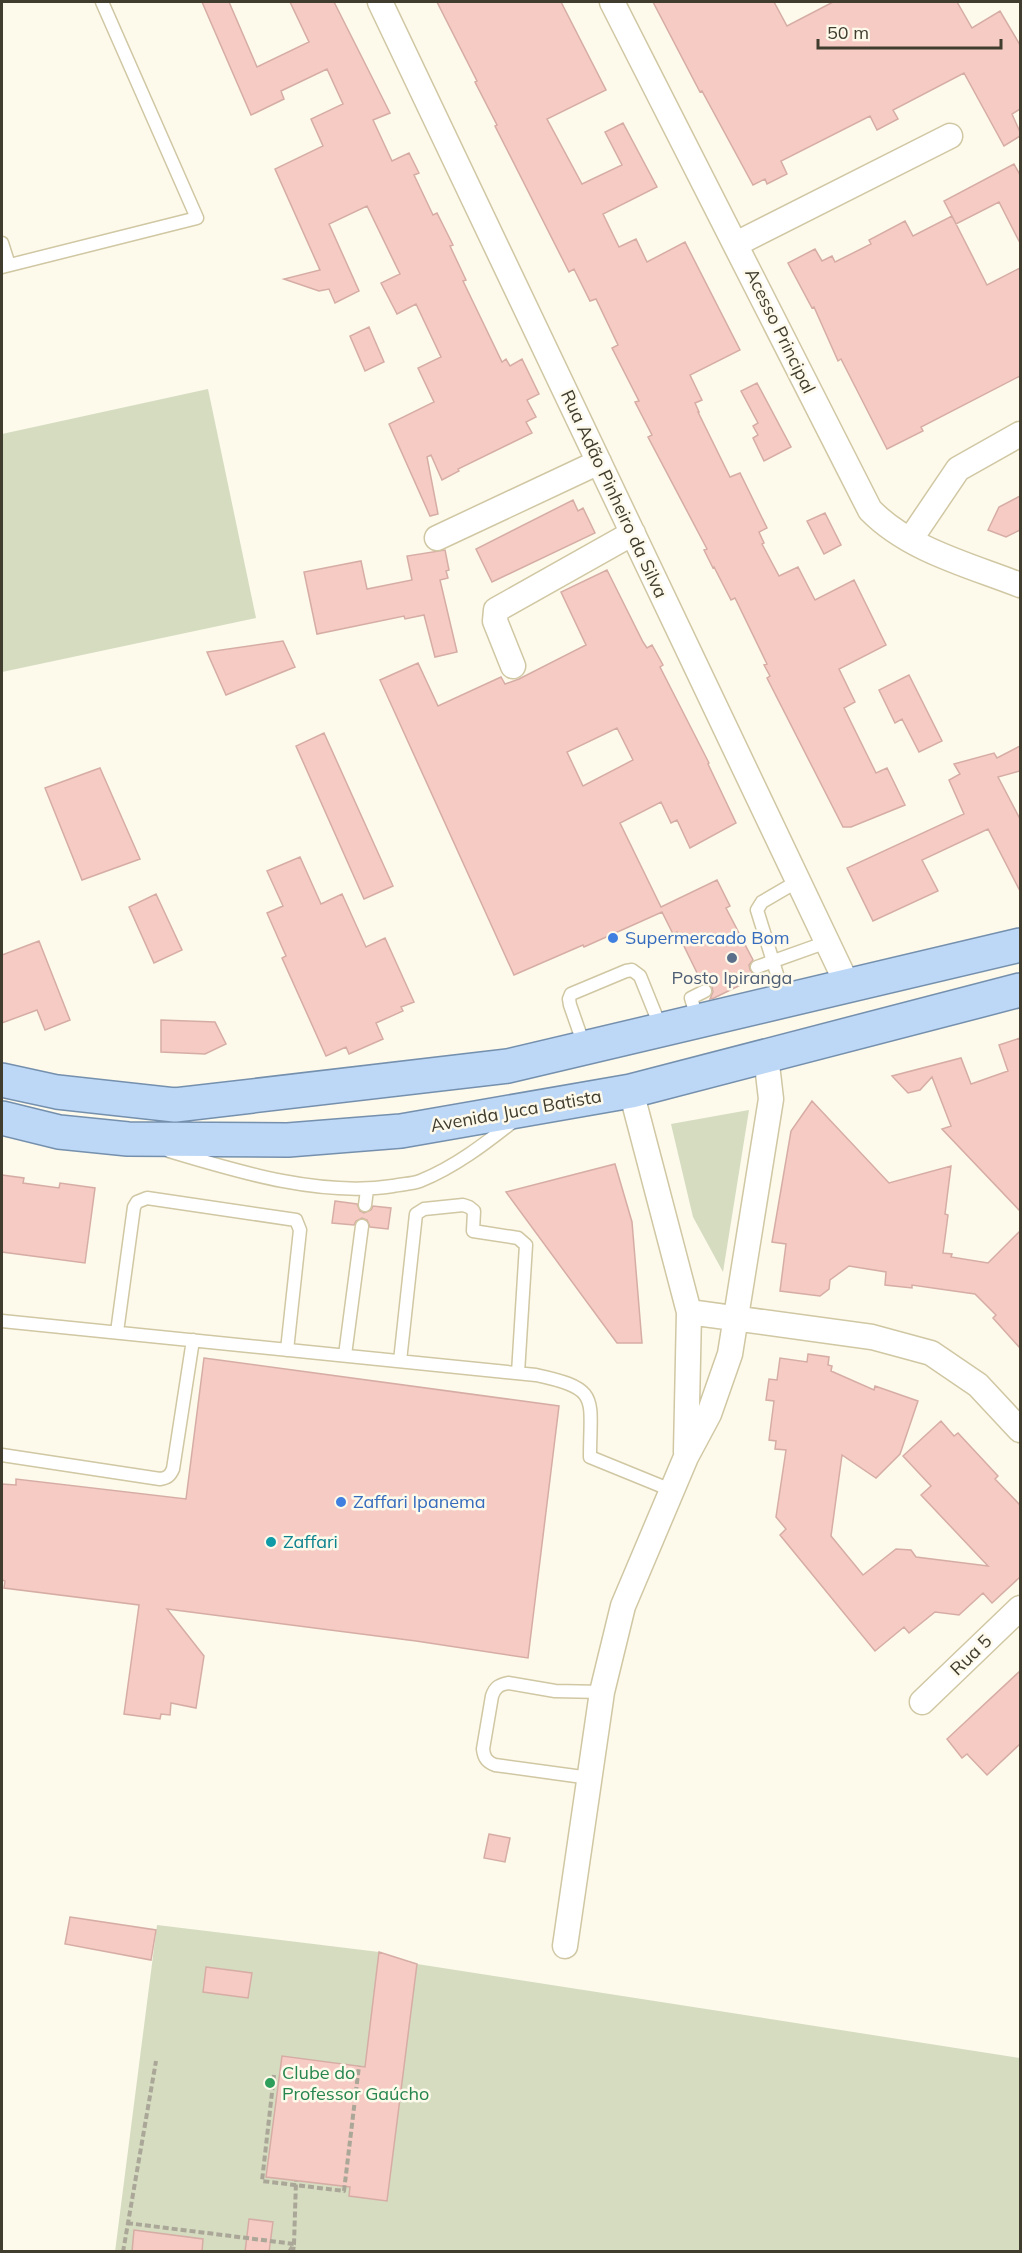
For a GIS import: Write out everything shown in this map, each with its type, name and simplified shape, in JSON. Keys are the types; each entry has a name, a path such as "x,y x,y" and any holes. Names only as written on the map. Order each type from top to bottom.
{"main road":[{"path":"2,1080 57,1092 175,1105 508,1066 662,1030 702,1006 786,1001 1020,945"},
{"name":"Avenida Juca Batista","path":"2,1118 59,1132 128,1139 288,1140 401,1131 631,1091 1020,990"}],"street":[{"name":"Rua Adão Pinheiro da Silva","path":"380,2 848,986"},
{"name":"Acesso Principal","path":"612,2 870,510 883,523 910,540 934,552 1020,585"},
{"path":"736,244 951,136"},
{"path":"910,540 958,469 1020,434"},
{"path":"437,538 599,462"},
{"path":"513,666 495,621 496,610 633,533"},
{"path":"565,1946 602,1692 623,1606 671,1490 709,1414 730,1354 771,1099 766,1056"},
{"path":"631,1091 689,1312 686,1457"},
{"path":"689,1312 872,1337 931,1353 978,1385 1020,1431"},
{"name":"Rua 5","path":"922,1702 1020,1608"}],"lane":[{"path":"2,243 5,266 197,218 102,2"},
{"path":"786,1001 757,910 762,902 798,881"},
{"path":"757,967 827,942"},
{"path":"585,1048 570,1005 572,994 626,971 632,970 640,976 662,1030"},
{"path":"128,1139 210,1163 306,1185 367,1190 418,1182 479,1149 529,1109"},
{"path":"365,1205 367,1190"},
{"path":"117,1332 134,1207 141,1198 147,1198 291,1217 296,1220 300,1230 287,1350"},
{"path":"400,1361 416,1215 424,1209 463,1205 474,1211 473,1231 518,1238 526,1245 518,1373"},
{"path":"345,1355 362,1226"},
{"path":"2,1321 518,1373 564,1381 582,1390 590,1404 590,1456 671,1490"},
{"path":"6,1455 160,1479 166,1478 173,1469 193,1340"},
{"path":"590,1778 495,1766 488,1763 483,1749 492,1696 501,1684 508,1683 555,1691 602,1692"}],"path":[{"path":"123,2252 156,2061"},
{"path":"274,2076 262,2181 296,2183 344,2191 359,2066"},
{"path":"291,2252 294,2244 296,2183"},
{"path":"127,2223 294,2244"}],"green space":[{"path":"208,389 256,618 2,672 2,434"},
{"path":"749,1110 723,1272 693,1217 671,1124"},
{"path":"157,1925 379,1952 417,1964 1020,2058 1020,2251 115,2252"}],"building":[{"path":"202,2 229,2 257,67 309,42 290,2 334,2 390,113 373,120 392,161 409,153 419,173 414,175 433,215 437,213 453,245 450,246 466,280 463,281 502,362 506,359 510,366 522,359 539,394 527,400 536,417 526,422 532,433 458,469 459,471 442,480 431,455 427,457 438,514 430,516 389,424 434,402 418,368 441,357 416,304 397,314 381,283 400,274 367,206 329,224 359,291 335,303 329,289 319,291 284,279 320,270 275,169 323,146 311,119 343,104 327,69 281,91 284,99 251,115"},
{"path":"437,2 561,2 606,90 547,119 582,184 622,165 605,132 623,123 657,187 603,214 619,247 636,239 647,262 685,242 740,350 690,375 702,400 695,403 698,412 730,477 740,473 767,528 759,532 764,543 762,544 779,576 798,567 815,600 854,580 886,645 839,669 855,702 844,708 876,773 887,768 905,805 851,827 843,827 767,678 770,676 764,665 767,664 735,598 731,600 713,568 704,550 707,549 648,437 652,435 635,402 639,401 612,348 618,345 596,299 590,301 574,269 569,272 495,126 497,125 475,82 477,81"},
{"path":"653,2 774,2 787,26 833,2 957,2 972,28 1000,11 1020,45 1020,109 1012,114 1020,136 1004,146 964,73 893,110 898,119 877,130 870,116 781,161 787,174 767,184 765,179 753,185 702,91 700,92"},
{"path":"1014,164 1020,175 1020,243 999,202 956,224 944,201"},
{"path":"952,216 987,285 1020,268 1020,376 921,427 923,431 887,449 841,359 838,361 814,307 812,308 788,263 815,249 822,261 832,256 835,262 871,244 869,240 905,221 913,236"},
{"path":"369,327 384,362 365,371 350,336"},
{"path":"757,383 791,447 764,461 753,438 758,435 753,426 758,423 741,391"},
{"path":"1020,496 1020,530 1006,537 988,530 999,507"},
{"path":"573,500 578,511 583,508 595,533 492,582 476,549"},
{"path":"825,513 841,545 824,554 807,521"},
{"path":"445,550 449,570 446,571 448,578 440,580 457,652 435,657 424,615 405,619 404,616 317,634 304,572 361,561 367,589 412,580 407,556"},
{"path":"607,570 643,642 647,648 652,645 663,665 660,667 709,763 736,823 690,848 677,820 671,823 661,802 620,823 661,907 717,880 730,906 726,908 753,960 749,965 750,970 755,975 761,975 714,998 710,999 713,992 712,987 702,983 677,932 673,934 662,912 514,975 380,680 418,663 438,706 501,677 505,684 519,679 586,645 561,592","holes":["617,728 633,760 583,786 567,752"]},
{"path":"283,641 295,667 226,695 207,652"},
{"path":"909,675 942,741 919,752 902,719 895,723 879,690"},
{"path":"324,733 393,886 364,899 296,746"},
{"path":"1020,746 1020,771 998,777 1020,819 1020,891 988,829 922,860 938,891 873,921 847,868 964,814 949,780 960,774 954,764 994,753 997,758"},
{"path":"100,768 140,859 82,880 45,788"},
{"path":"300,857 321,904 342,894 366,947 385,938 414,1002 401,1007 403,1011 376,1023 383,1039 349,1054 346,1047 326,1056 282,958 286,956 267,913 283,906 267,871"},
{"path":"156,894 182,950 154,963 129,907"},
{"path":"39,941 70,1020 45,1030 37,1010 2,1023 2,955"},
{"path":"161,1020 215,1022 226,1044 205,1054 161,1052"},
{"path":"1020,1038 1020,1211 942,1129 951,1126 932,1077 920,1090 908,1093 892,1076 961,1058 971,1084 1008,1071 999,1045"},
{"path":"812,1101 889,1183 951,1166 943,1253 952,1254 951,1257 988,1263 1020,1231 1020,1348 993,1318 996,1315 975,1294 912,1285 912,1288 885,1285 886,1272 849,1266 830,1280 829,1289 820,1296 780,1291 786,1244 772,1242 791,1131"},
{"path":"615,1164 632,1222 642,1343 617,1343 506,1192"},
{"path":"2,1175 24,1178 23,1183 59,1188 60,1183 95,1188 85,1263 2,1252"},
{"path":"335,1201 357,1204 360,1211 364,1213 371,1210 373,1206 391,1208 388,1229 370,1227 367,1220 362,1218 354,1225 332,1223"},
{"path":"808,1354 829,1357 828,1365 832,1366 831,1371 874,1390 875,1386 918,1401 900,1454 876,1478 842,1455 831,1536 863,1575 896,1549 911,1550 916,1557 988,1566 921,1495 931,1486 903,1456 941,1421 954,1436 958,1433 998,1476 995,1479 1020,1505 1020,1577 992,1603 983,1593 959,1615 935,1612 909,1633 904,1627 875,1651 780,1535 786,1529 776,1517 786,1450 775,1449 776,1441 769,1440 774,1401 766,1400 769,1379 777,1380 780,1358 807,1362"},
{"name":"Zaffari","path":"204,1358 559,1406 528,1658 167,1609 204,1656 196,1708 171,1703 170,1715 161,1714 160,1719 124,1714 139,1605 4,1588 5,1581 2,1580 2,1484 16,1485 16,1479 186,1499"},
{"path":"1020,1671 1020,1744 987,1775 967,1754 962,1758 947,1739"},
{"path":"489,1834 510,1838 505,1862 484,1858"},
{"path":"70,1917 156,1930 151,1960 65,1944"},
{"path":"379,1952 417,1964 387,2201 349,2196 350,2187 266,2177 282,2056 365,2067"},
{"path":"206,1967 252,1973 248,1998 203,1992"},
{"path":"249,2219 273,2222 269,2252 245,2252"},
{"path":"134,2230 203,2239 202,2252 132,2252"}],"place":[{"name":"Supermercado Bom","path":"613,938"},
{"name":"Posto Ipiranga","path":"732,958"},
{"name":"Zaffari Ipanema","path":"341,1502"},
{"name":"Zaffari","path":"271,1542"},
{"name":"Clube do Professor Gaúcho","path":"270,2083"}]}
